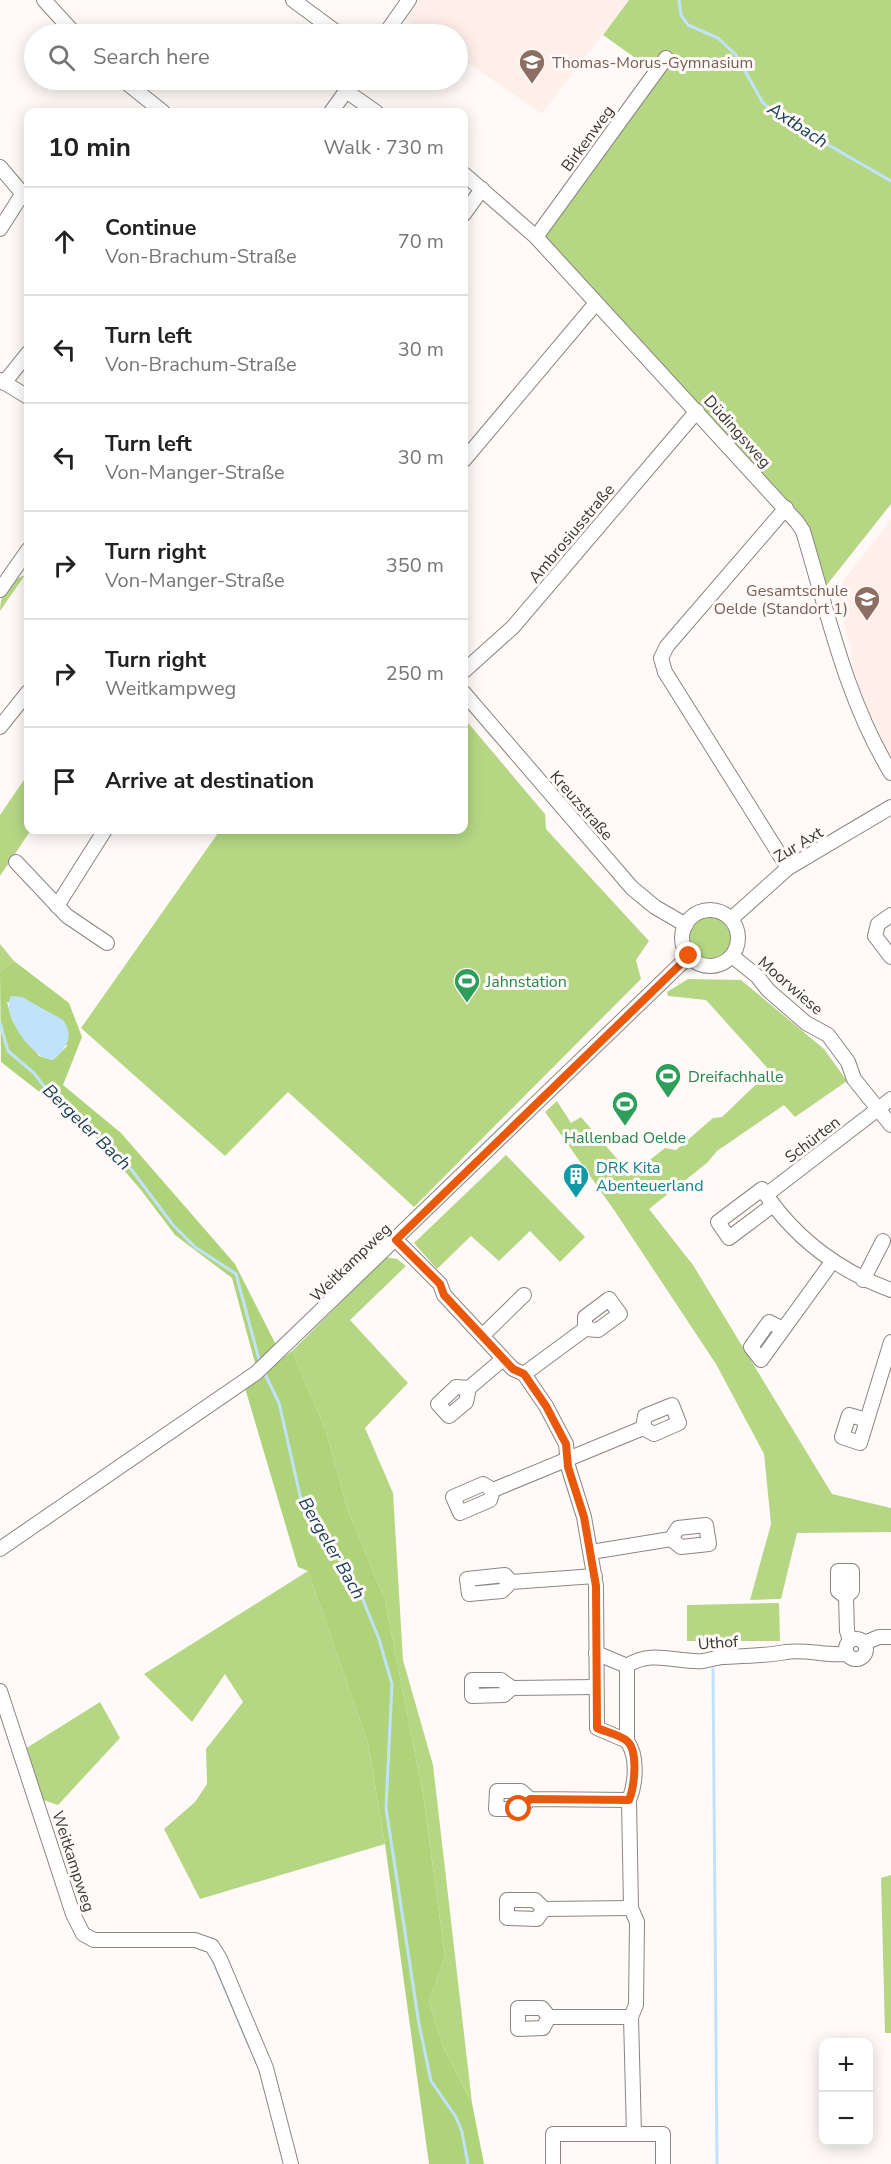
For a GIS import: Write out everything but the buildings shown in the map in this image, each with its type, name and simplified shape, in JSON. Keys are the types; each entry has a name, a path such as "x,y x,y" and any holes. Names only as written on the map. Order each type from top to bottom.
{"street":[{"path":"44,0 66,24"},
{"path":"293,0 325,24"},
{"path":"392,24 409,0"},
{"name":"Birkenweg","path":"536,237 666,58"},
{"path":"136,90 158,108"},
{"path":"334,108 346,90"},
{"path":"355,90 372,108"},
{"path":"0,167 24,194"},
{"name":"Düdingsweg","path":"468,177 536,237 786,508 803,531 844,673 865,727 891,773"},
{"path":"468,208 482,189"},
{"path":"0,229 24,199"},
{"path":"468,455 596,303"},
{"path":"24,357 2,382 24,395"},
{"name":"Ambrosiusstraße","path":"468,667 513,627 697,411"},
{"path":"786,508 667,646 661,658 665,672 788,868"},
{"path":"0,590 24,556"},
{"path":"0,727 24,697"},
{"name":"Kreuzstraße","path":"468,698 632,888 655,907 686,925"},
{"name":"Zur Axt","path":"731,919 788,868 891,807"},
{"path":"57,906 102,834"},
{"path":"16,862 67,916 107,943"},
{"path":"709,910 717,911 731,919 738,942 732,956 715,966 705,966 689,956 683,941 686,925 695,915 709,910"},
{"path":"891,915 878,924 875,936 891,957"},
{"name":"Weitkampweg","path":"0,1549 256,1373 689,956"},
{"name":"Moorwiese","path":"732,956 758,976 768,990 806,1023 828,1035 849,1062 854,1079 891,1125"},
{"name":"Schürten","path":"891,1099 770,1200 804,1238 832,1262 863,1280 891,1290"},
{"path":"396,1240 440,1284 444,1295 503,1359 513,1369 524,1374 566,1444 567,1458 595,1576 597,1728 627,1741 633,1749 634,1786 629,1800 631,1908 637,1922 636,2005 631,2017 634,2134"},
{"path":"863,1280 883,1241"},
{"path":"783,1329 832,1262"},
{"path":"483,1335 524,1295"},
{"path":"524,1374 585,1329"},
{"path":"867,1420 891,1342"},
{"path":"469,1388 503,1359"},
{"path":"493,1490 643,1428"},
{"path":"591,1552 671,1539"},
{"path":"511,1582 595,1576"},
{"path":"846,1597 847,1631 850,1640"},
{"path":"864,1643 879,1637 891,1637"},
{"path":"850,1640 860,1640 864,1643 866,1653 859,1660 849,1658 846,1654 846,1644 850,1640"},
{"name":"Uthof","path":"627,1666 638,1658 704,1661 719,1657 776,1656 786,1652 817,1653 825,1656 846,1654"},
{"path":"596,1653 627,1666 627,1741"},
{"path":"512,1688 596,1687"},
{"name":"Weitkampweg","path":"0,1691 73,1914 83,1934 94,1940 195,1941 212,1946 220,1959 266,2068 291,2164"},
{"path":"530,1799 629,1800"},
{"path":"544,1909 631,1908"},
{"path":"549,2018 631,2017"},
{"path":"553,2164 553,2134 663,2134 663,2164"}],"shaded area":[{"name":"Thomas-Morus-Gymnasium","path":"417,0 629,0 542,114 468,63 468,24 412,24 404,19"},
{"name":"Gesamtschule Oelde (Standort 1)","path":"891,519 891,760 877,736 851,664 851,649 836,595 844,580"}],"green space":[{"path":"629,0 891,0 891,504 826,586 803,517 542,236 652,70 603,35"},
{"path":"24,576 0,611 4,594 14,581"},
{"path":"468,723 545,814 546,829 649,941 636,960 641,979 414,1207 288,1092 225,1156 81,1028 217,834 468,834"},
{"path":"24,780 24,834 28,834 0,876 0,815"},
{"path":"711,916 727,922 733,938 727,954 711,960 695,954 689,938 695,922"},
{"path":"0,944 14,961 0,972"},
{"path":"14,961 69,1003 82,1037 63,1085 121,1133 235,1264 276,1345 255,1363 232,1278 175,1235 141,1190 92,1133 1,1062 0,972","holes":["7,1002 39,1008 52,1014 67,1046 53,1060 39,1056 12,1020"]},
{"path":"688,979 741,980 824,1049 847,1081 795,1117 784,1105 717,1151 707,1163 649,1209 693,1265 832,1494 891,1508 891,1532 797,1533 781,1599 750,1600 771,1524 764,1454 716,1364 614,1210 545,1112 557,1101 571,1123 581,1117 631,1175 665,1148 676,1150 713,1118 722,1117 770,1071 706,1000 668,996 667,992"},
{"path":"506,1155 585,1237 560,1262 530,1231 499,1261 471,1236 437,1269 414,1243"},
{"path":"386,1257 397,1259 406,1266 350,1320 408,1383 365,1428 393,1493 403,1660 433,1765 472,2103 444,2049 429,2001 445,1956 423,1794 385,1600 347,1508 326,1431 292,1351"},
{"path":"292,1351 326,1431 347,1508 385,1600 423,1794 445,1956 429,2001 444,2049 472,2103 484,2164 429,2164 385,1844 368,1743 308,1571 298,1567 245,1388"},
{"path":"308,1571 368,1743 385,1844 200,1899 164,1829 195,1802 207,1784 206,1749 243,1702 225,1674 192,1722 144,1674"},
{"path":"779,1603 780,1641 687,1641 687,1605"},
{"path":"100,1702 120,1738 58,1805 43,1800 25,1749"},
{"path":"891,1875 891,2033 885,2033 881,1878"}],"water":[{"path":"11,996 22,997 63,1020 67,1026 69,1037 67,1042 53,1060 36,1053 20,1035 10,1014"}],"waterway":[{"name":"Axtbach","path":"679,0 681,15 688,25 718,38 736,55 763,103 792,124 891,181"},
{"name":"Bergeler Bach","path":"0,1023 8,1051 34,1073 51,1095 87,1125 131,1169 173,1225 195,1247 236,1274 260,1363"},
{"name":"Bergeler Bach","path":"264,1372 279,1403 301,1500 346,1567 363,1600 379,1639 392,1684 386,1808 419,2024 431,2081 456,2117 462,2132 468,2164"},
{"path":"713,1669 717,2164"},
{"path":"213,1961 250,2048"}],"place":[{"name":"Thomas-Morus-Gymnasium","path":"532,85"},
{"name":"Gesamtschule Oelde (Standort 1)","path":"867,622"},
{"name":"Jahnstation","path":"467,1004"},
{"name":"Dreifachhalle","path":"668,1099"},
{"name":"Hallenbad Oelde","path":"625,1127"},
{"name":"DRK Kita Abenteuerland","path":"576,1199"}],"route":[{"path":"519,1809 530,1799 629,1800 634,1786 633,1749 627,1741 597,1728 596,1586 584,1517 568,1467 566,1444 546,1406 524,1374 513,1369 503,1359 444,1295 440,1284 396,1240 655,986 689,956"}]}
